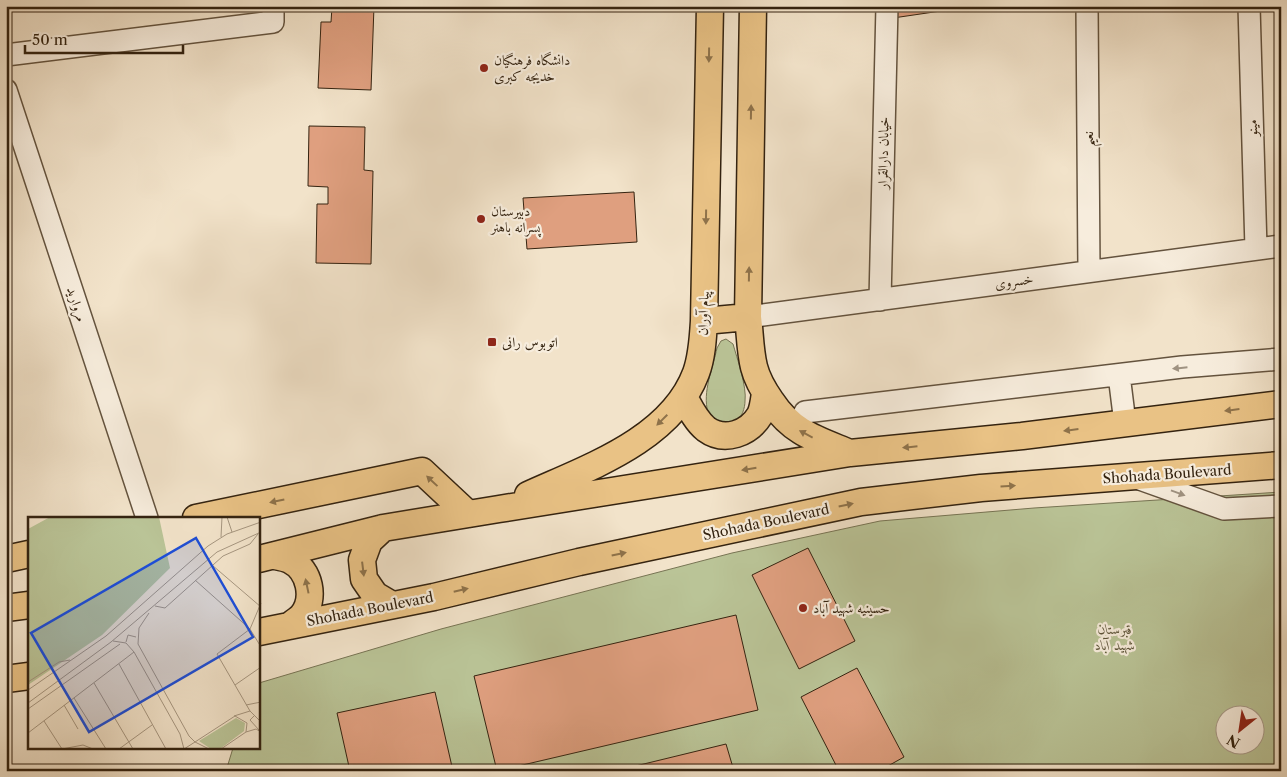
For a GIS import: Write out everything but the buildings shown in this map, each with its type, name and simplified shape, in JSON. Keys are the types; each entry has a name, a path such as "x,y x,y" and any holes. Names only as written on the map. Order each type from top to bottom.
{"main road":[{"name":"پیام آوران","path":"498,509 619,454 642,439 684,398 696,373 702,350 704,320 710,6"},
{"path":"753,6 748,317 754,367 765,393 781,416 794,428 850,453"},
{"path":"704,320 748,317"},
{"path":"684,398 695,417 707,430 726,436 742,433 753,424 761,413 765,393"},
{"path":"267,558 383,528 850,453 1022,436 1281,404"},
{"name":"Shohada Boulevard","path":"260,632 434,597 599,558 861,502 981,488 1281,465"},
{"path":"201,517 422,471 468,514"},
{"path":"383,528 369,541 362,560 364,579 375,596 392,605"},
{"path":"6,559 28,554"},
{"path":"267,558 290,560 302,571 309,586 309,602 302,616 289,626"},
{"path":"6,608 28,605"},
{"path":"6,679 28,676"}],"street":[{"path":"6,55 273,22 273,6"},
{"name":"خیابان دارالقرار","path":"880,300 886,6"},
{"name":"نعیم","path":"1087,6 1089,271"},
{"name":"مینو","path":"1248,6 1256,249"},
{"name":"مروارید","path":"6,90 147,517"},
{"name":"خسروی","path":"748,317 1281,246"},
{"path":"805,412 1182,367 1281,359"},
{"path":"1119,376 1125,423"},
{"path":"1132,476 1224,509 1281,506"}],"green space":[{"path":"726,339 733,344 745,388 745,395 744,407 738,420 732,424 724,425 716,422 710,416 706,405 706,397 717,348 721,341"},
{"name":"قبرستان شهید آباد","path":"1281,492 1281,771 226,771 232,750 260,750 260,683 441,629 732,553 880,521 1034,508"}],"place":[{"name":"دانشگاه فرهنگیان خدیجه کبری","path":"484,68"},
{"name":"دبیرستان پسرانه باهنر","path":"481,219"},
{"name":"اتوبوس رانی","path":"492,342"},
{"name":"حسینیه شهید آباد","path":"803,608"}]}
